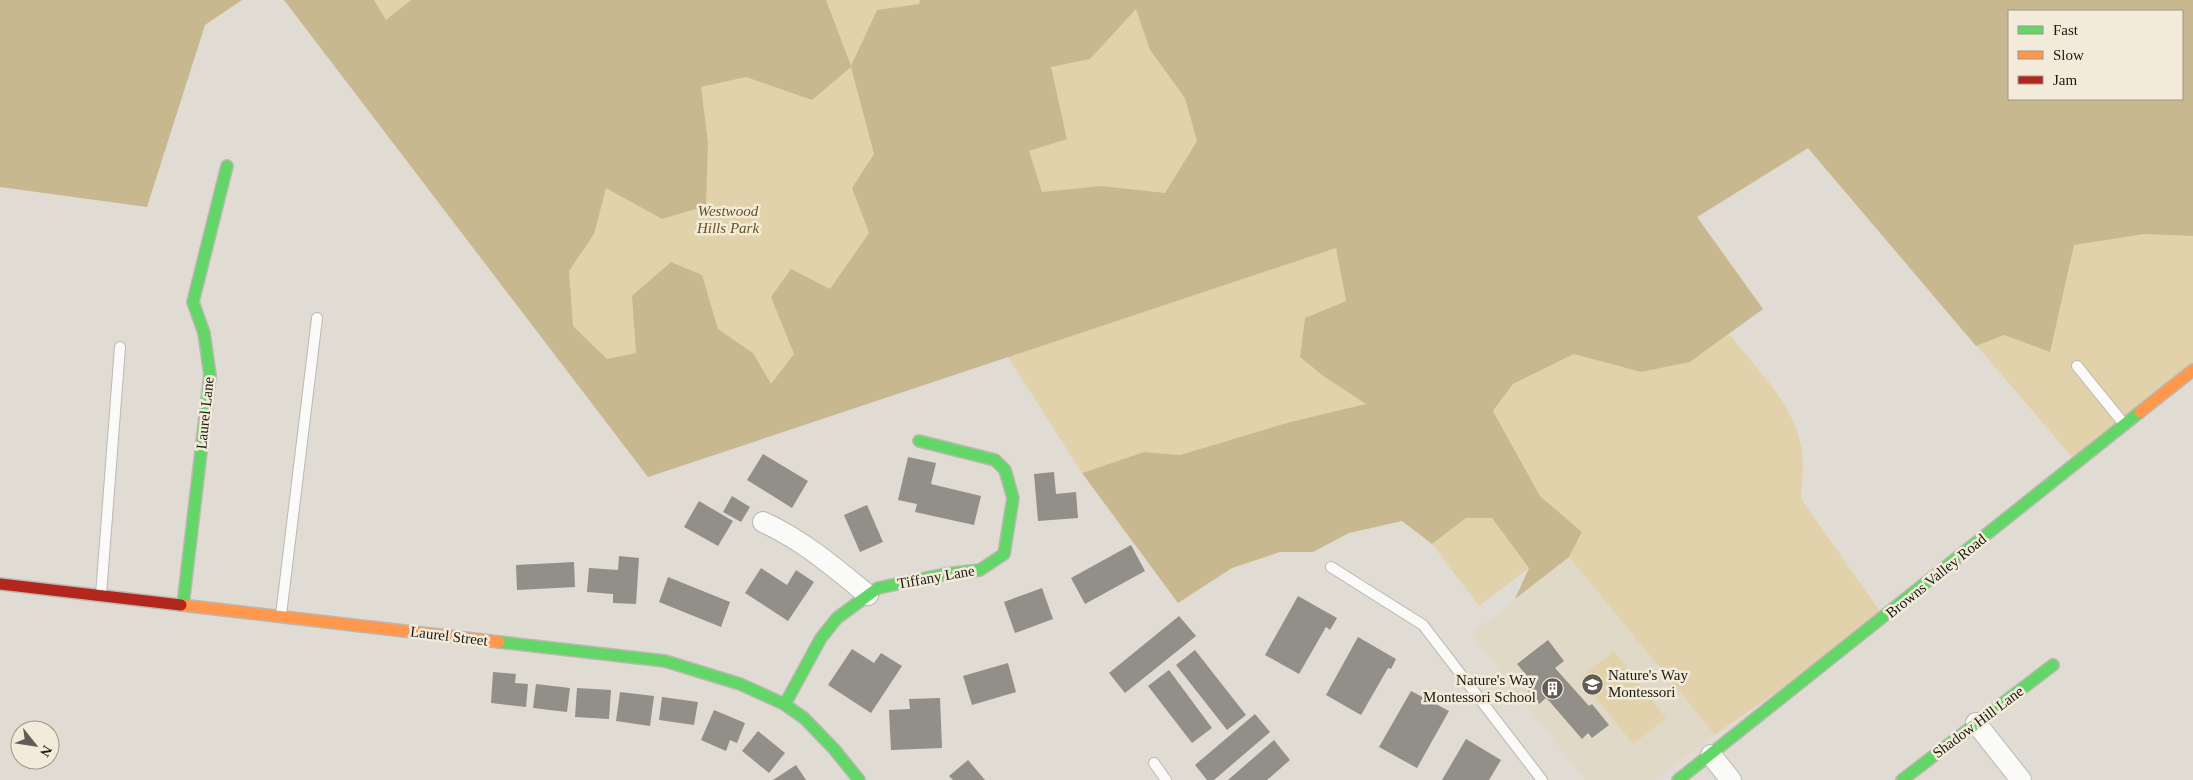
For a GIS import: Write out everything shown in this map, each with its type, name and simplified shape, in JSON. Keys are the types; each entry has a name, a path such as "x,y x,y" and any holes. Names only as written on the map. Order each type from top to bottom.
{"street":[{"name":"Laurel Lane","path":"184,605 210,375 204,333 193,302 227,166"},
{"name":"Browns Valley Road","path":"1678,780 2125,425 2190,380"},
{"name":"Tiffany Lane","path":"785,704 821,638 837,618 878,588 946,574 980,570 1004,554 1013,498 1005,470 995,460 919,441"},
{"path":"763,522 789,534 833,566 868,595"},
{"name":"Laurel Street","path":"0,584 665,661 727,678 785,704 810,724 859,780"},
{"name":"Shadow Hill Lane","path":"1902,780 2054,665"},
{"path":"1976,723 2020,780"},
{"path":"1711,755 1731,780"}],"lane":[{"path":"281,616 317,318"},
{"path":"101,596 120,347"},
{"path":"2077,366 2125,425"},
{"path":"1332,567 1423,625 1542,780"},
{"path":"1154,763 1166,780"}],"shaded area":[{"path":"0,0 242,0 205,25 147,207 0,187"},
{"name":"Westwood Hills Park","path":"284,0 374,0 386,20 411,0 826,0 851,66 877,10 919,4 920,0 2193,0 2193,236 2144,234 2074,245 2050,352 2004,335 1976,346 1808,148 1697,217 1763,309 1690,362 1641,372 1574,354 1513,384 1493,411 1540,496 1582,532 1569,557 1515,599 1529,568 1492,518 1466,518 1432,544 1402,521 1349,533 1313,552 1280,552 1232,568 1178,603 1082,473 1144,452 1180,455 1290,422 1366,404 1322,375 1300,357 1305,318 1346,301 1336,248 648,477","holes":["1136,9 1150,50 1185,98 1197,141 1165,193 1101,186 1042,192 1029,151 1067,139 1051,67 1090,59","851,67 874,154 852,188 869,233 830,289 791,269 771,297 794,354 771,384 753,353 718,329 702,275 671,262 632,296 636,353 607,359 573,326 569,271 594,234 606,188 662,219 706,206 708,143 701,87 746,77 812,100"]},
{"name":"Nature's Way Montessori","path":"1569,557 1715,735 1655,780 1585,780 1471,634"}],"green space":[{"name":"Westwood Hills Park","path":"284,0 2090,0 2008,10 2008,100 2183,100 2193,61 2193,370 2077,463 1808,148 1697,217 1336,248 1346,301 1305,318 1300,357 1322,375 1367,404 1290,422 1180,455 1144,452 1082,473 1008,357 648,477"},
{"path":"1729,334 1766,378 1787,410 1796,428 1801,446 1803,465 1801,499 1884,617 1715,735 1569,557 1582,532 1540,496 1493,412 1513,384 1574,354 1641,372 1690,362"},
{"path":"1466,518 1492,518 1529,568 1479,606 1432,544"},
{"path":"1614,651 1666,718 1633,744 1580,678"}],"building":[{"path":"763,454 808,481 792,508 747,480"},
{"path":"908,457 936,463 931,484 981,496 974,525 915,512 917,504 898,500"},
{"path":"1054,472 1056,494 1076,492 1078,518 1038,521 1034,474"},
{"path":"732,496 750,507 741,522 723,512"},
{"path":"699,501 733,521 718,546 684,527"},
{"path":"867,505 883,542 860,552 844,515"},
{"path":"1131,545 1145,571 1085,604 1071,578"},
{"path":"619,556 639,558 636,604 613,603 613,594 587,592 589,568 618,570"},
{"path":"574,562 575,587 517,590 516,565"},
{"path":"761,568 787,585 796,570 814,582 788,621 745,593"},
{"path":"668,577 730,602 721,627 659,602"},
{"path":"1042,588 1053,619 1015,633 1004,602"},
{"path":"1298,596 1337,618 1330,630 1326,627 1299,674 1265,655"},
{"path":"1179,616 1196,636 1125,693 1109,673"},
{"path":"1358,637 1396,659 1391,669 1388,668 1361,715 1326,695"},
{"name":"Nature's Way Montessori School","path":"1548,640 1564,661 1555,668 1589,706 1592,704 1609,725 1592,738 1588,733 1582,739 1546,698 1539,704 1528,691 1535,686 1517,664"},
{"path":"852,649 874,663 881,653 902,666 871,713 828,685"},
{"path":"1195,650 1246,715 1227,730 1176,665"},
{"path":"1008,663 1016,692 972,705 963,676"},
{"path":"1169,670 1212,728 1192,743 1148,686"},
{"path":"493,672 516,674 515,683 528,684 526,707 491,703"},
{"path":"536,684 570,688 567,712 533,708"},
{"path":"577,688 611,690 609,719 575,717"},
{"path":"1411,691 1449,711 1417,768 1379,747"},
{"path":"620,692 654,696 650,726 616,721"},
{"path":"662,697 698,702 694,725 659,720"},
{"path":"940,698 942,748 891,750 889,710 910,709 909,699"},
{"path":"714,710 745,723 737,743 730,740 726,751 701,740"},
{"path":"1255,714 1270,732 1214,780 1207,780 1195,765"},
{"path":"758,731 785,753 769,773 742,751"},
{"path":"1466,739 1501,760 1489,780 1442,780"},
{"path":"1274,740 1290,760 1267,780 1228,780"},
{"path":"968,760 985,780 953,780 949,776"},
{"path":"796,765 806,780 773,780"}],"traffic: fast":[{"path":"183,605 210,375 204,333 193,302 227,166"},
{"path":"1678,780 2140,412"},
{"path":"785,704 821,638 837,618 878,588 946,574 980,570 1004,554 1013,498 1005,470 995,460 919,441"},
{"path":"499,642 665,661 740,684 784,704 804,718 834,749 859,780"},
{"path":"1902,780 2053,665"}],"traffic: slow":[{"path":"2140,412 2193,370"},
{"path":"181,605 499,642"}],"traffic: jam":[{"path":"0,584 181,605"}],"place":[{"name":"Nature's Way Montessori","path":"1592,684"},
{"name":"Nature's Way Montessori School","path":"1552,689"}]}
